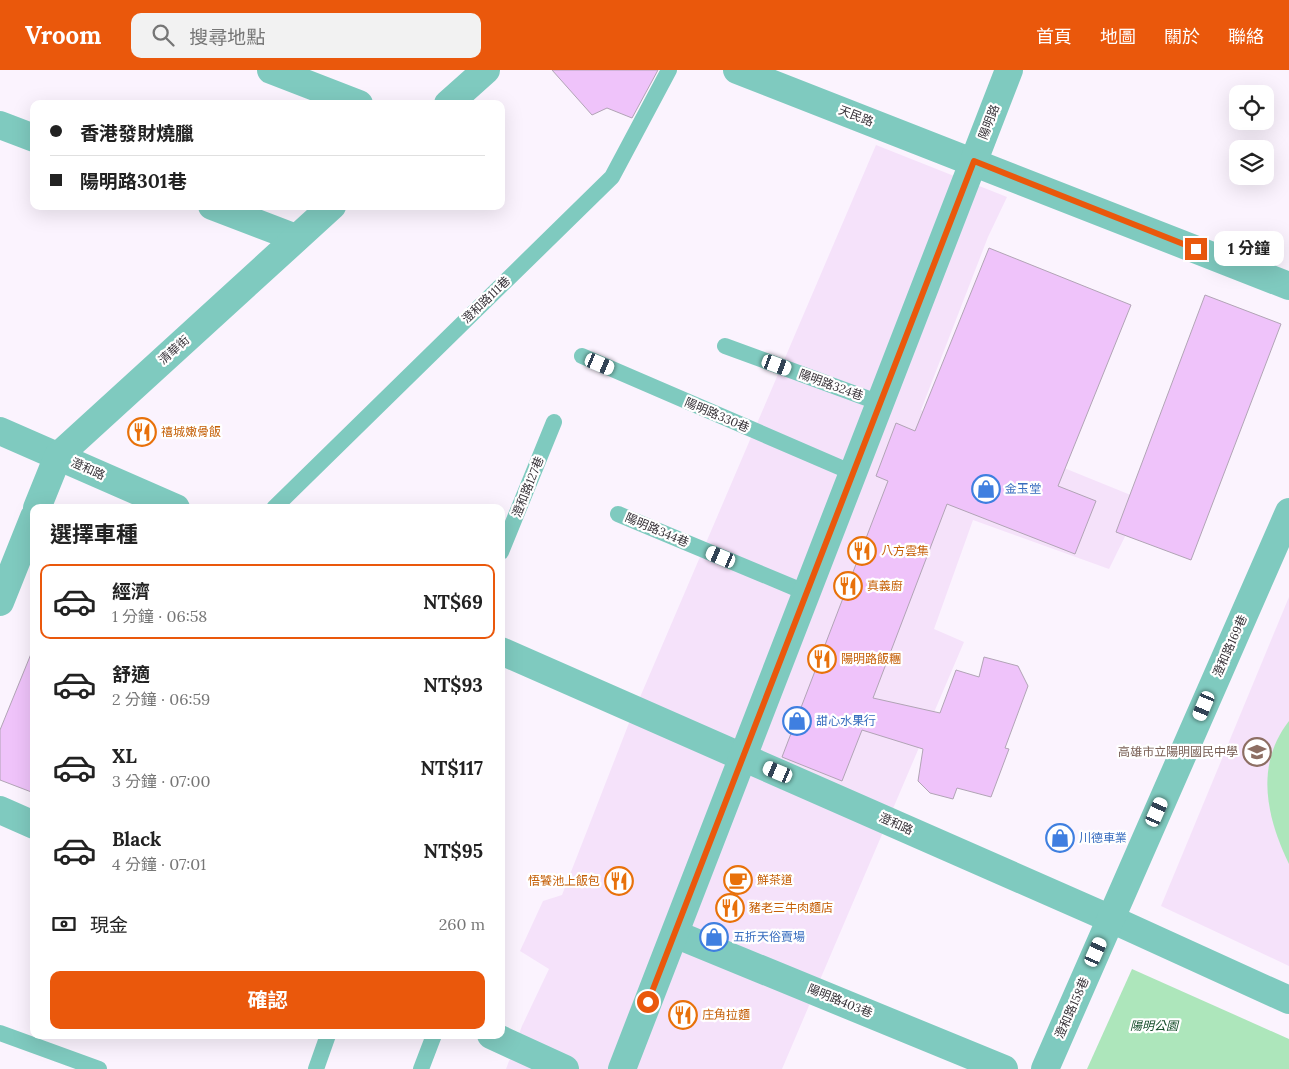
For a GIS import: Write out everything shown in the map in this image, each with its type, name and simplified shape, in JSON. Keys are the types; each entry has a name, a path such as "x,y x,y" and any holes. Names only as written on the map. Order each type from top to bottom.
{"street":[{"path":"271,70 349,100"},
{"path":"452,100 486,70"},
{"name":"天民路","path":"737,70 974,161 1289,286"},
{"name":"陽明路","path":"622,1069 1009,70"},
{"path":"0,125 30,136"},
{"path":"222,210 296,238"},
{"name":"清華街","path":"40,504 58,456 328,210"},
{"name":"澄和路","path":"0,431 167,504"},
{"name":"澄和路169巷","path":"1111,919 1289,512"},
{"path":"0,602 30,527"},
{"name":"澄和路","path":"505,652 1111,919 1289,1000"},
{"path":"0,810 30,823"},
{"name":"澄和路158巷","path":"1045,1069 1111,919"},
{"name":"陽明路403巷","path":"675,934 1004,1069"},
{"path":"500,1039 565,1069"}],"lane":[{"name":"澄和路111巷","path":"278,504 612,177 669,70"},
{"name":"陽明路324巷","path":"725,346 880,403"},
{"name":"陽明路330巷","path":"582,356 853,473"},
{"name":"澄和路127巷","path":"505,542 554,422"},
{"name":"陽明路344巷","path":"618,514 807,593"},
{"path":"0,1033 99,1069"},
{"path":"316,1069 327,1039"},
{"path":"421,1069 432,1039"}],"shaded area":[{"path":"876,145 1007,197 988,237 921,410 1143,500 1109,569 973,520 934,629 964,642 782,1069 506,1069 522,1026 549,969 520,951 543,901 562,895 629,723"},
{"name":"高雄市立陽明國民中學","path":"1289,597 1289,966 1161,906"}],"green space":[{"path":"1289,721 1289,864 1275,829 1270,810 1268,774 1271,756 1278,738"},
{"name":"陽明公園","path":"1132,969 1289,1039 1289,1069 1087,1069"}],"building":[{"path":"552,70 658,70 632,118 607,108 592,115"},
{"path":"989,248 1131,305 1058,486 1096,501 1075,554 947,504 873,698 940,713 956,670 979,677 984,657 1018,666 1028,686 1005,748 1009,749 991,797 957,788 953,799 930,793 918,781 923,749 862,730 842,781 782,757 888,481 876,476 896,423 915,431"},
{"path":"1205,295 1281,324 1191,560 1116,532"},
{"path":"30,656 30,791 0,780 0,730"}],"place":[{"name":"禧城嫩骨飯","path":"142,432"},
{"name":"金玉堂","path":"986,489"},
{"name":"八方雲集","path":"862,551"},
{"name":"真義廚","path":"848,586"},
{"name":"陽明路飯糰","path":"822,659"},
{"name":"甜心水果行","path":"797,721"},
{"name":"高雄市立陽明國民中學","path":"1257,752"},
{"name":"川德車業","path":"1060,838"},
{"name":"鮮茶道","path":"738,880"},
{"name":"悟饕池上飯包","path":"619,881"},
{"name":"豬老三牛肉麵店","path":"730,908"},
{"name":"五折天俗賣場","path":"714,937"},
{"name":"庄角拉麵","path":"683,1015"}],"route":[{"path":"648,1002 974,161 1196,249"}]}
